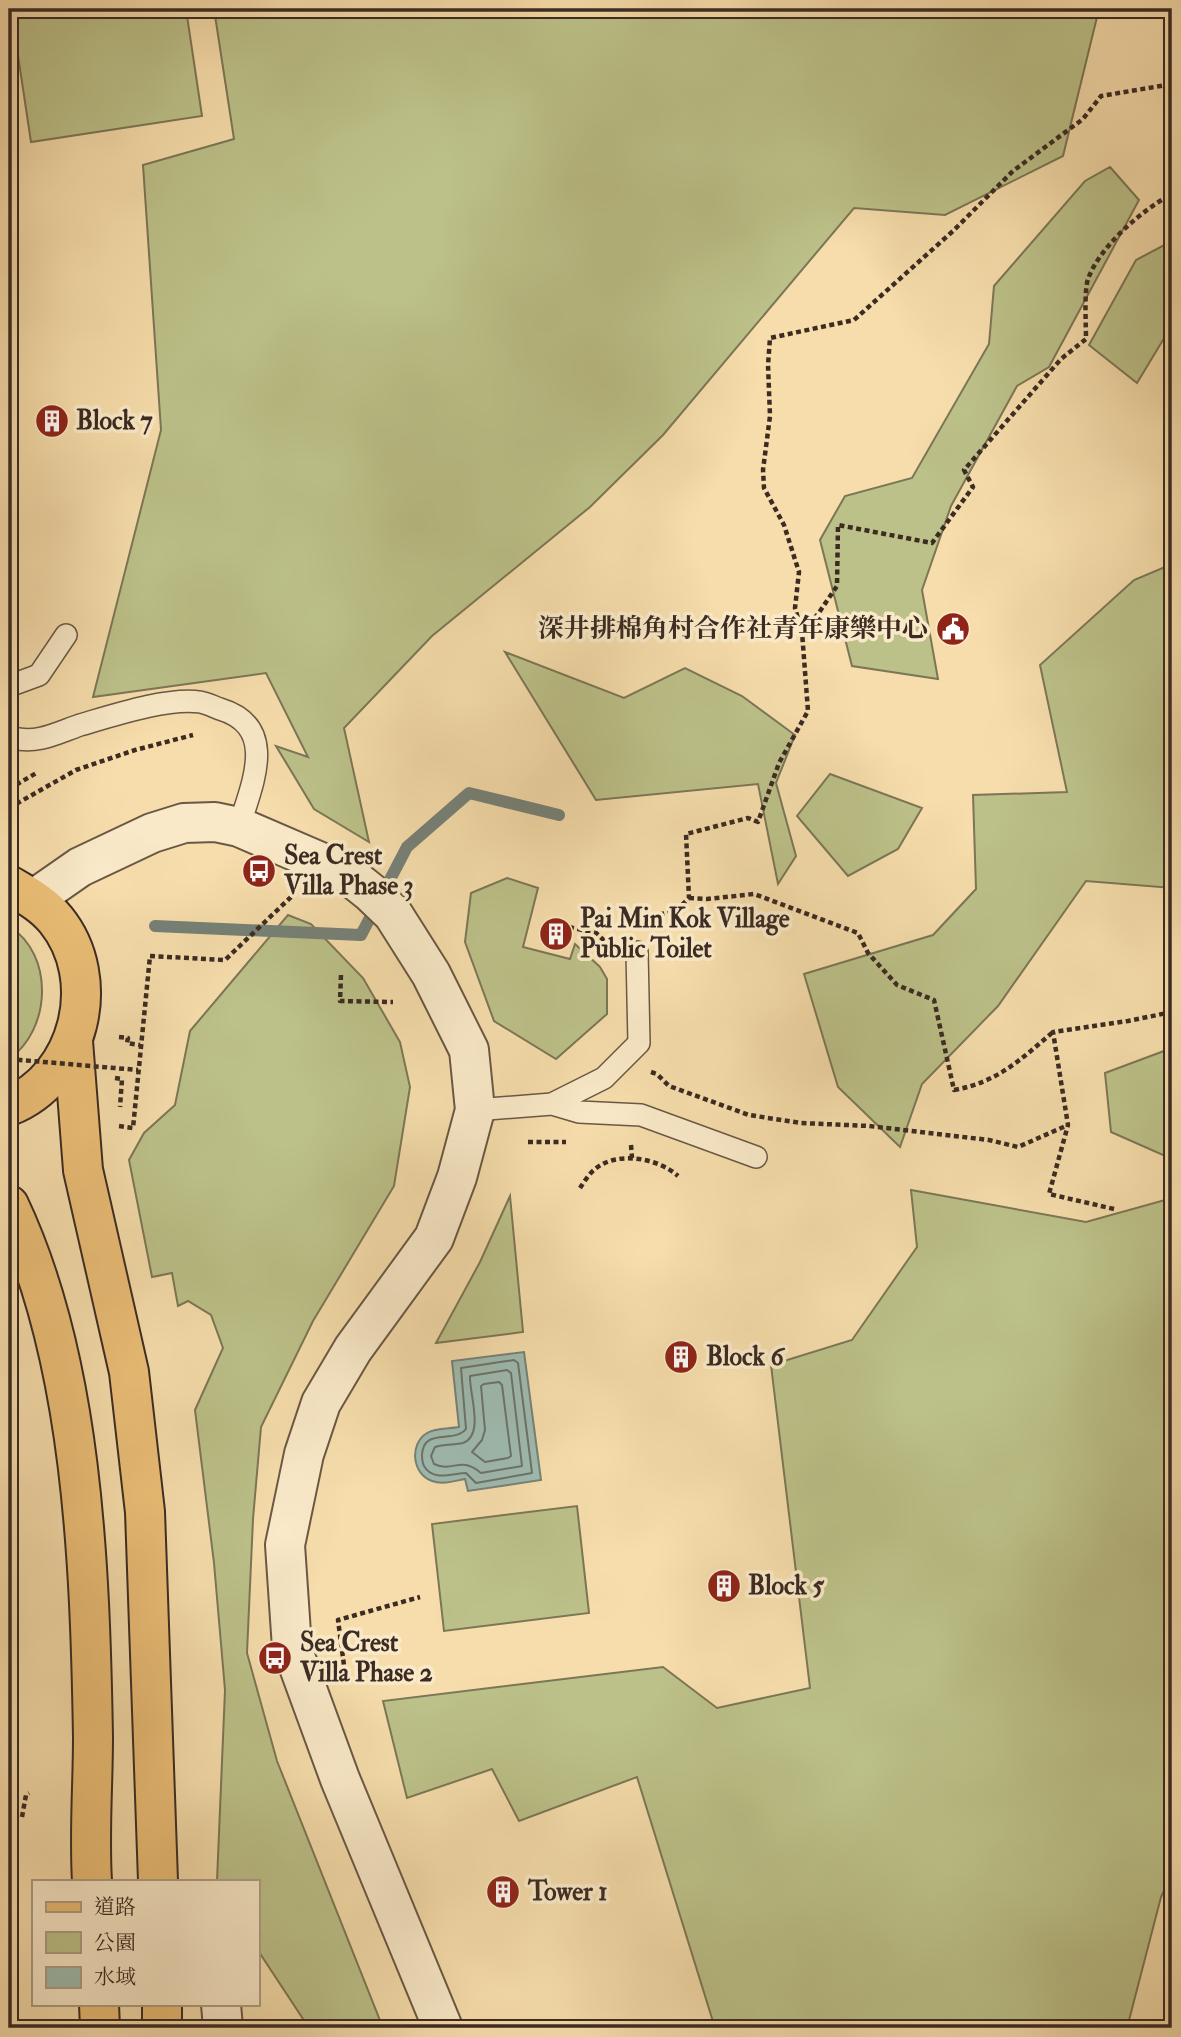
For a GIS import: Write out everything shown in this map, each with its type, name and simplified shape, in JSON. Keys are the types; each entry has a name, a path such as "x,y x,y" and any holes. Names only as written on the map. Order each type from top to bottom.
{"main road":[{"path":"9,1106 40,1087 59,1066 73,1041 81,1010 81,979 72,948 57,921 21,892"},
{"path":"73,1041 83,1170 129,1372 145,1512 158,1880"},
{"path":"9,1205 37,1273 52,1326 78,1477 86,1570 93,1738 92,1880"},
{"path":"99,2006 100,2028"},
{"path":"162,2006 162,2028"}],"street":[{"path":"21,892 152,833 184,823 215,822 239,827 346,873 370,891 404,929 446,1001 469,1050 475,1110 457,1177 434,1238 353,1349 321,1403 304,1454 285,1545 292,1648 340,1779 443,2028"},
{"path":"221,2006 223,2028"}],"lane":[{"path":"9,686 39,675 66,635"},
{"path":"13,738 41,739 78,726 162,704 199,702 235,713 251,726 256,747 254,775 239,827"},
{"path":"552,1104 604,1078 639,1043 637,952"},
{"path":"475,1110 552,1104 579,1112 641,1115 755,1157"}],"path":[{"path":"637,952 642,947 652,916 676,911 689,898 686,834 748,818 758,822 779,763 808,711 803,632 795,608 799,572 784,525 764,488 763,470 770,416 770,338 854,320 953,231 1013,171 1083,119 1101,96 1172,84"},
{"path":"803,632 837,586 838,525 932,543 973,487 964,470 1061,359 1086,339 1087,280 1108,246 1153,204 1172,194"},
{"path":"9,808 76,771 135,750 199,733"},
{"path":"689,898 707,899 754,894 858,933 869,953 897,985 934,1000 954,1090 978,1086 1008,1071 1053,1032 1172,1012"},
{"path":"122,1079 119,1126 133,1128 150,956 225,960 291,897"},
{"path":"341,975 340,1002 393,1002"},
{"path":"1053,1032 1068,1125 1049,1194 1114,1209"},
{"path":"119,1037 128,1038 127,1043 140,1045"},
{"path":"9,1059 138,1070"},
{"path":"621,1061 657,1074 669,1086 749,1115 801,1123 869,1126 989,1140 1018,1147 1068,1125"},
{"path":"580,1188 595,1168 632,1158 650,1160 670,1168 678,1176"},
{"path":"345,1675 338,1620 420,1597"},
{"path":"22,1816 26,1795 29,1793"}],"green space":[{"path":"11,9 186,9 202,116 31,142"},
{"path":"214,9 1099,9 1063,156 945,215 854,208 663,435 590,507 432,636 344,728 369,842 314,809 276,746 308,757 266,673 93,697 161,430 143,165 234,139"},
{"path":"1110,167 1139,200 1049,367 1017,386 951,506 922,590 938,679 852,666 820,540 845,496 912,478 989,344 994,286 1085,181"},
{"path":"1172,241 1172,325 1137,383 1089,345 1136,260"},
{"path":"1172,564 1172,888 1086,881 998,1006 922,1084 900,1147 838,1087 804,974 933,935 976,889 973,795 1067,792 1040,665 1134,580"},
{"path":"505,652 624,698 685,668 742,696 795,735 776,783 796,856 778,884 758,784 596,800"},
{"path":"830,774 922,808 898,849 848,876 797,816"},
{"path":"507,878 538,888 523,947 570,959 575,944 600,967 607,979 607,1014 556,1059 494,1021 465,942 471,893"},
{"path":"288,915 311,924 363,978 400,1042 410,1087 394,1186 313,1321 261,1427 253,1519 247,1653 277,1761 383,2028 309,2028 259,1952 259,1880 217,1880 225,1690 214,1563 195,1410 223,1348 211,1315 188,1301 178,1306 172,1273 152,1277 129,1160 144,1133 175,1105 190,1031"},
{"path":"9,926 24,939 34,955 42,992 40,1012 33,1030 23,1046 9,1059"},
{"path":"1172,1048 1172,1159 1111,1132 1105,1073"},
{"path":"911,1190 1086,1222 1172,1198 1172,1874 1161,1897 1127,2028 715,2028 637,1777 519,1821 492,1769 407,1798 383,1701 663,1667 717,1708 810,1688 771,1365 852,1340 917,1247"},
{"path":"510,1196 523,1332 436,1343 480,1262"},
{"path":"577,1506 589,1613 444,1631 432,1524"}],"water":[{"path":"524,1352 541,1480 468,1491 465,1479 440,1483 425,1477 415,1459 417,1444 421,1438 435,1430 459,1427 452,1361"}],"waterway":[{"path":"155,926 361,935 407,847 469,793 559,815"}],"place":[{"name":"Block 7","path":"52,421"},
{"name":"深井排棉角村合作社青年康樂中心","path":"953,629"},
{"name":"Sea Crest Villa Phase 3","path":"259,871"},
{"name":"Pai Min Kok Village Public Toilet","path":"556,934"},
{"name":"Block 6","path":"681,1357"},
{"name":"Block 5","path":"724,1586"},
{"name":"Sea Crest Villa Phase 2","path":"275,1658"},
{"name":"Tower 1","path":"503,1892"}]}
